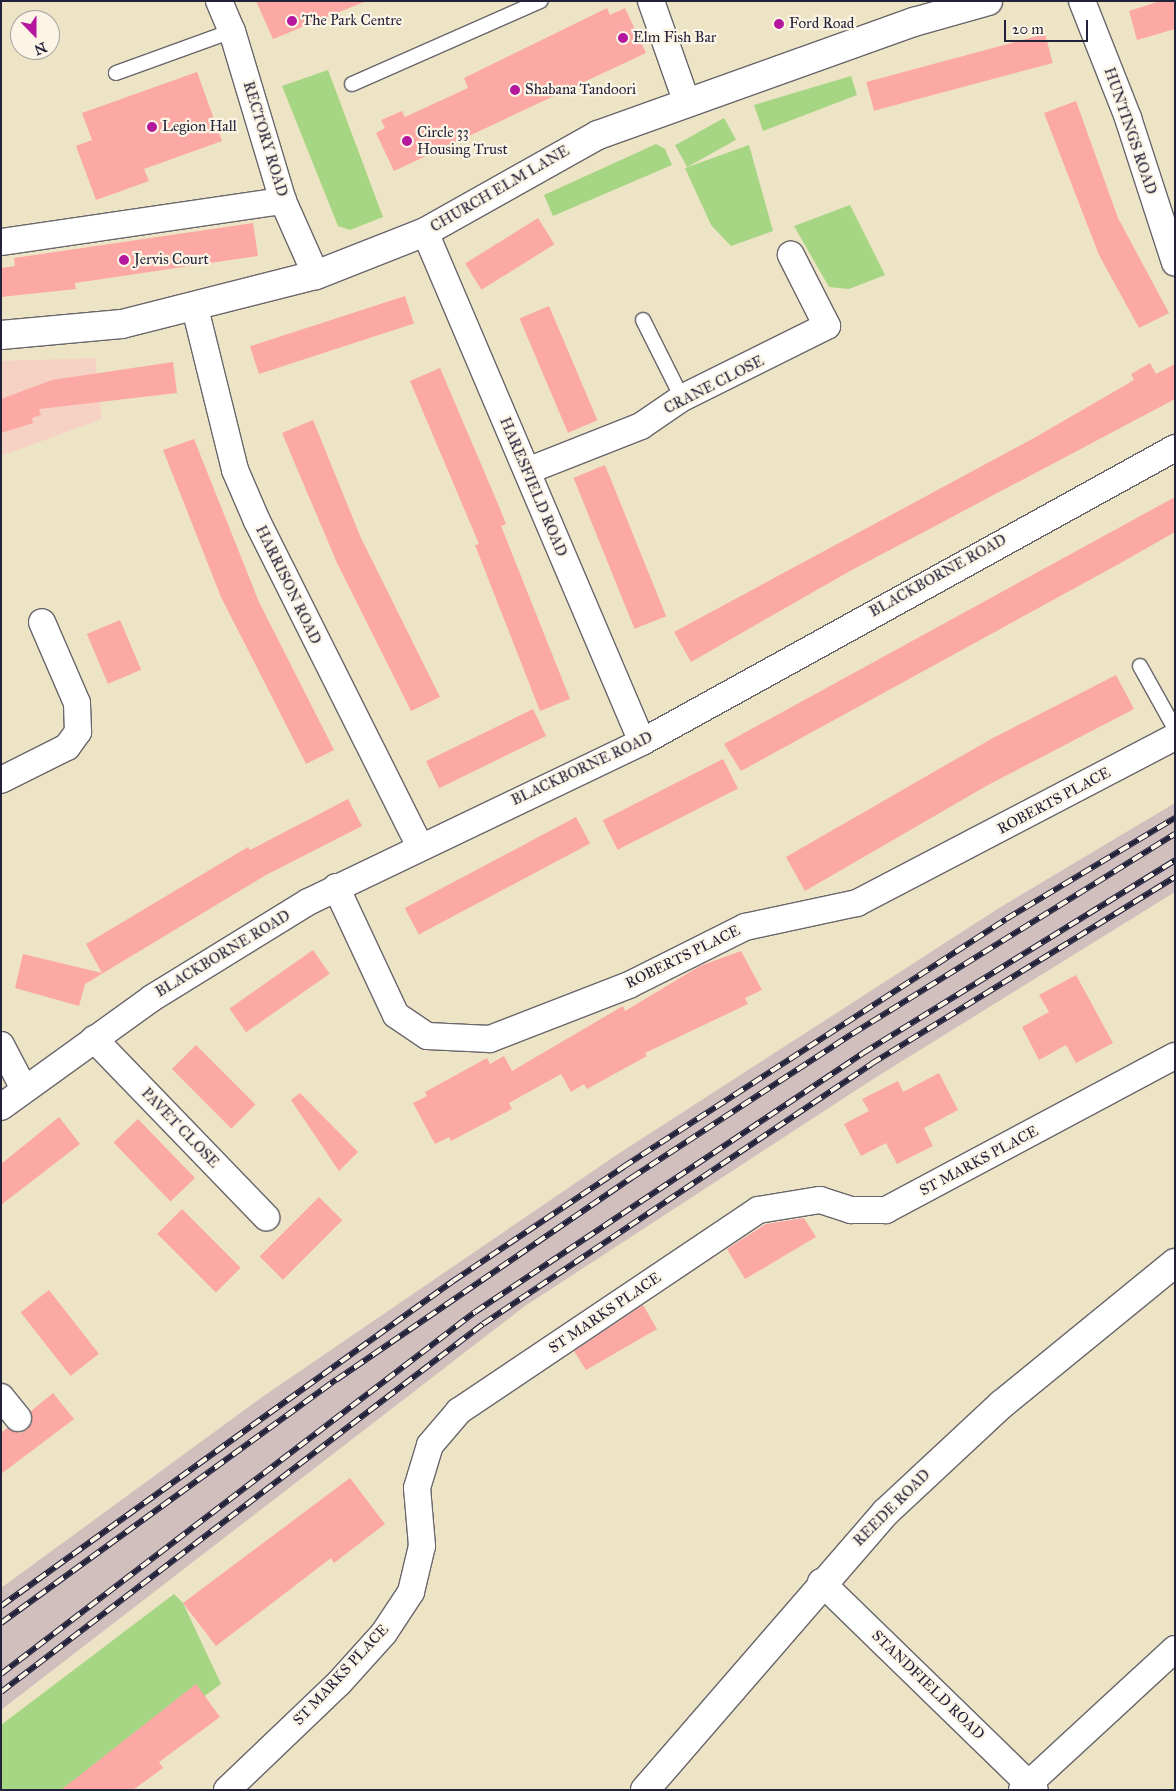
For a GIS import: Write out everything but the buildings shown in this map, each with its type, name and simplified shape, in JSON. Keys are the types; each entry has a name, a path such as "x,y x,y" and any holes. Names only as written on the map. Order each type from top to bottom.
{"street":[{"name":"RECTORY ROAD","path":"219,1 232,31 283,201 316,275"},
{"path":"650,1 687,104"},
{"name":"CHURCH ELM LANE","path":"1,335 122,324 195,308 316,275 425,232 598,135 914,22 988,1"},
{"name":"HUNTINGS ROAD","path":"1082,1 1128,118 1175,263"},
{"path":"1,242 283,201"},
{"name":"HARESFIELD ROAD","path":"425,232 642,742"},
{"name":"CRANE CLOSE","path":"527,472 641,426 682,398 827,326 791,255"},
{"name":"HARRISON ROAD","path":"195,308 236,470 257,521 420,847"},
{"name":"BLACKBORNE ROAD","path":"1,1107 152,998 336,887 642,742 1175,448"},
{"path":"1,780 67,747 78,732 77,702 42,622"},
{"name":"ROBERTS PLACE","path":"336,887 396,1015 427,1036 490,1039 629,985 744,927 858,904 1175,737"},
{"name":"PAVET CLOSE","path":"94,1039 266,1217"},
{"path":"1,1045 24,1089"},
{"name":"ST MARKS PLACE","path":"227,1790 339,1683 384,1633 411,1592 422,1546 417,1488 430,1445 459,1411 758,1210 820,1200 851,1210 886,1210 1175,1056"},
{"name":"REEDE ROAD","path":"645,1790 821,1582 886,1512 1002,1404 1175,1263"},
{"path":"1,1397 18,1418"},
{"name":"STANDFIELD ROAD","path":"821,1582 1029,1788"},
{"path":"1029,1788 1175,1649"}],"lane":[{"path":"352,84 540,1"},
{"path":"116,73 232,31"},
{"path":"643,320 682,398"},
{"path":"1140,666 1175,729"}],"shaded area":[{"path":"95,358 102,419 1,456 1,361"},
{"path":"1175,803 1175,892 878,1076 525,1306 1,1710 1,1588 265,1395 615,1156 999,908"}],"green space":[{"path":"328,70 383,217 350,230 338,226 282,86"},
{"path":"851,76 857,95 763,131 754,105"},
{"path":"724,118 736,140 687,167 675,145"},
{"path":"656,144 665,149 672,165 553,216 544,195"},
{"path":"749,145 773,231 731,246 711,225 685,168"},
{"path":"850,205 885,275 849,289 829,287 794,226"},
{"path":"174,1594 183,1603 221,1684 75,1790 1,1790 1,1725"}],"railway":[{"path":"1,1606 453,1281 623,1167 1006,919 1175,818"},
{"path":"1,1623 336,1380 631,1178 852,1034 1175,834"},
{"path":"1,1674 475,1312 863,1053 1175,860"},
{"path":"1,1692 483,1324 871,1064 1175,877"}],"place":[{"name":"The Park Centre","path":"292,21"},
{"name":"Ford Road","path":"779,24"},
{"name":"Elm Fish Bar","path":"623,38"},
{"name":"Shabana Tandoori","path":"515,90"},
{"name":"Legion Hall","path":"152,127"},
{"name":"Circle 33 Housing Trust","path":"407,141"},
{"name":"Jervis Court","path":"124,260"}]}
